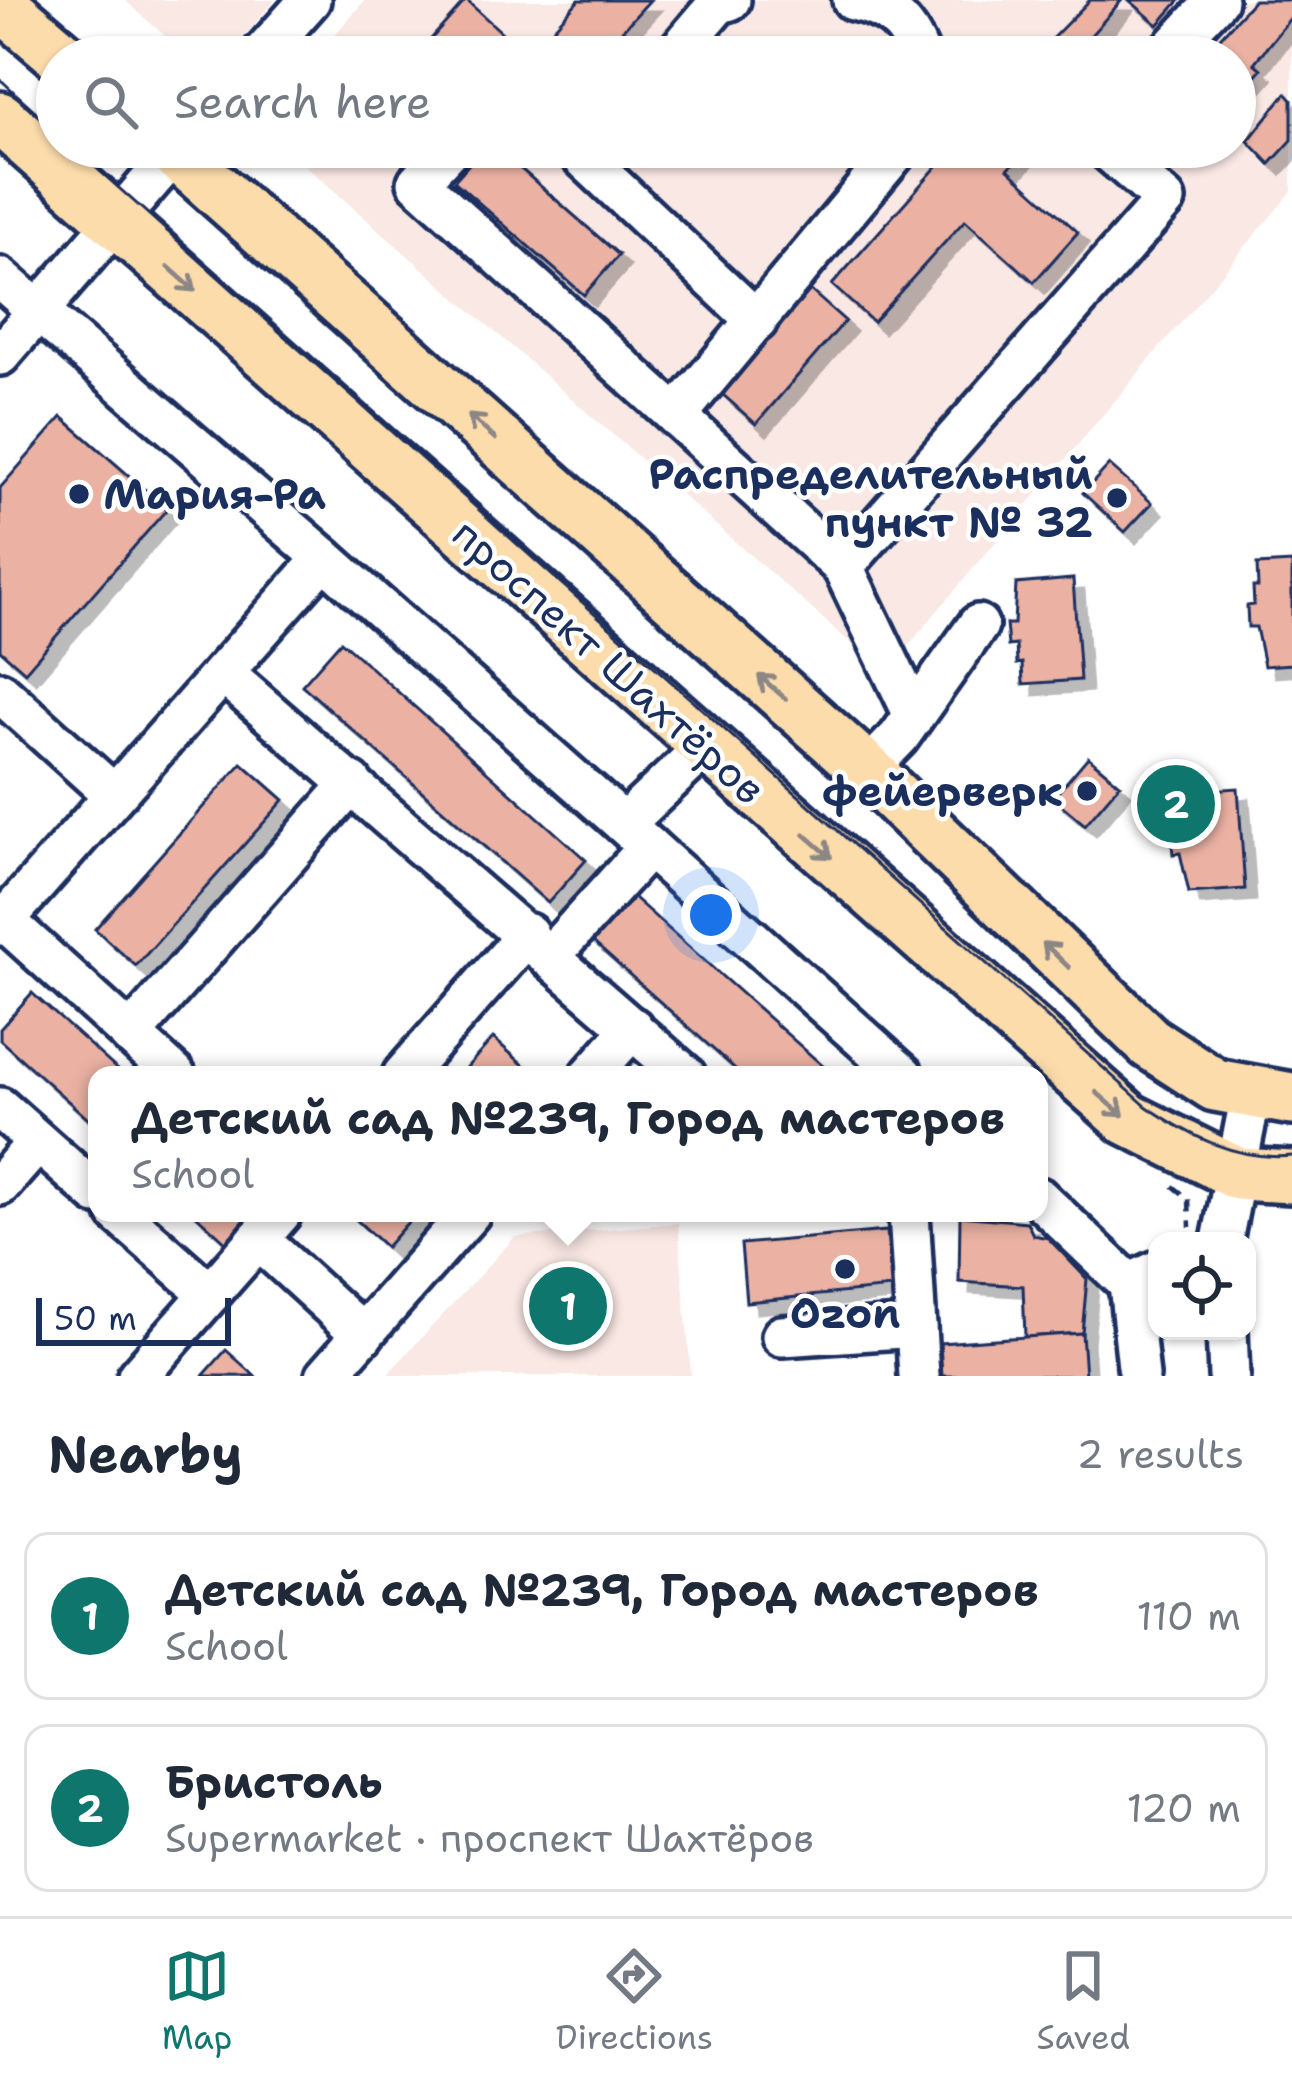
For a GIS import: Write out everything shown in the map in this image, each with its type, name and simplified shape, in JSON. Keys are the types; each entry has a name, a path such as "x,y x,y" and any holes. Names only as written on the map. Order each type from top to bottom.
{"main road":[{"path":"0,3 38,36"},
{"name":"проспект Шахтёров","path":"0,118 36,149"},
{"name":"проспект Шахтёров","path":"57,168 1128,1119 1238,1174"},
{"path":"196,168 867,770 1150,1043 1215,1085 1272,1097"},
{"path":"1238,1174 1292,1178"}],"street":[{"path":"278,36 310,0"},
{"path":"691,36 718,4 730,0"},
{"path":"854,0 886,8 909,36"},
{"path":"1183,36 1216,0"},
{"path":"0,356 159,168"},
{"path":"431,168 418,182 843,568 914,715"},
{"path":"601,168 757,321"},
{"path":"676,416 883,168"},
{"path":"843,568 1165,200 1128,168"},
{"path":"0,278 324,558 893,1066"},
{"path":"166,1066 2,922 324,558"},
{"path":"867,770 914,715 978,625"},
{"path":"223,673 675,1066"},
{"path":"0,692 114,795"},
{"path":"412,1066 540,944 636,835 705,747"},
{"path":"130,1034 352,783"},
{"path":"599,1066 632,1028"},
{"path":"1224,1232 1238,1174 1272,1097"},
{"path":"0,1108 88,1186"},
{"path":"0,1185 38,1142"},
{"path":"1048,1205 1143,1278 1139,1376"},
{"path":"128,1222 209,1294"},
{"path":"326,1376 462,1222"},
{"path":"910,1222 920,1376"},
{"path":"138,1376 269,1226 363,1335"},
{"path":"782,1336 916,1327"},
{"path":"1227,1340 1229,1376"}],"shaded area":[{"path":"125,0 275,0 244,36 165,36"},
{"path":"365,0 1292,0 1292,191 885,673 308,168 1256,168 1256,36 333,36"},
{"path":"678,1223 691,1376 386,1376 515,1237"}],"building":[{"path":"466,0 506,36 434,36"},
{"path":"579,0 650,0 617,36 546,36"},
{"path":"1090,0 1122,0 1090,36 1055,36"},
{"path":"1129,0 1180,0 1158,25"},
{"path":"1254,0 1292,0 1292,16 1256,61 1256,36 1221,36"},
{"path":"1286,93 1292,100 1292,140 1270,164 1256,149 1256,131"},
{"path":"465,168 520,168 619,255 584,295 454,181"},
{"path":"935,168 1009,168 1078,232 1034,282 965,220 873,322 832,285"},
{"path":"810,290 845,321 756,424 721,393"},
{"path":"62,417 167,509 25,672 0,650 0,488"},
{"name":"Распределительный пункт № 32","path":"1109,465 1152,503 1125,532 1083,493"},
{"path":"1292,563 1292,664 1264,666 1256,627 1248,627 1247,606 1254,605 1253,587 1258,587 1257,565"},
{"path":"1073,579 1080,680 1023,684 1022,663 1017,664 1016,645 1008,646 1006,624 1014,624 1016,584"},
{"path":"341,641 586,860 548,903 302,685"},
{"name":"фейерверк","path":"1088,757 1120,784 1085,825 1053,798"},
{"path":"242,763 284,800 136,966 95,929"},
{"path":"1238,788 1245,889 1189,893 1180,853 1173,854 1171,833 1179,832 1181,792"},
{"path":"633,897 823,1066 732,1066 593,942"},
{"path":"32,993 113,1066 88,1066 88,1119 0,1040 0,1029"},
{"path":"493,1038 525,1066 468,1066"},
{"path":"204,1222 248,1222 228,1244"},
{"path":"359,1222 408,1222 386,1247"},
{"path":"960,1222 1027,1222 1033,1235 1048,1238 1087,1279 1082,1333 1025,1337 1023,1286 959,1282"},
{"path":"887,1231 892,1288 746,1302 741,1244"},
{"path":"1082,1333 1085,1376 942,1376 940,1343"},
{"path":"226,1350 255,1376 203,1376"}],"tram line":[{"path":"0,79 36,112"},
{"path":"96,168 1146,1106 1214,1144 1252,1155 1292,1156"}],"place":[{"name":"Мария-Ра","path":"79,494"},
{"name":"Распределительный пункт № 32","path":"1117,498"},
{"name":"фейерверк","path":"1087,791"},
{"name":"Бристоль","path":"1176,804"},
{"name":"Ozon","path":"845,1269"},
{"name":"Детский сад №239, Город мастеров","path":"568,1306"}]}
